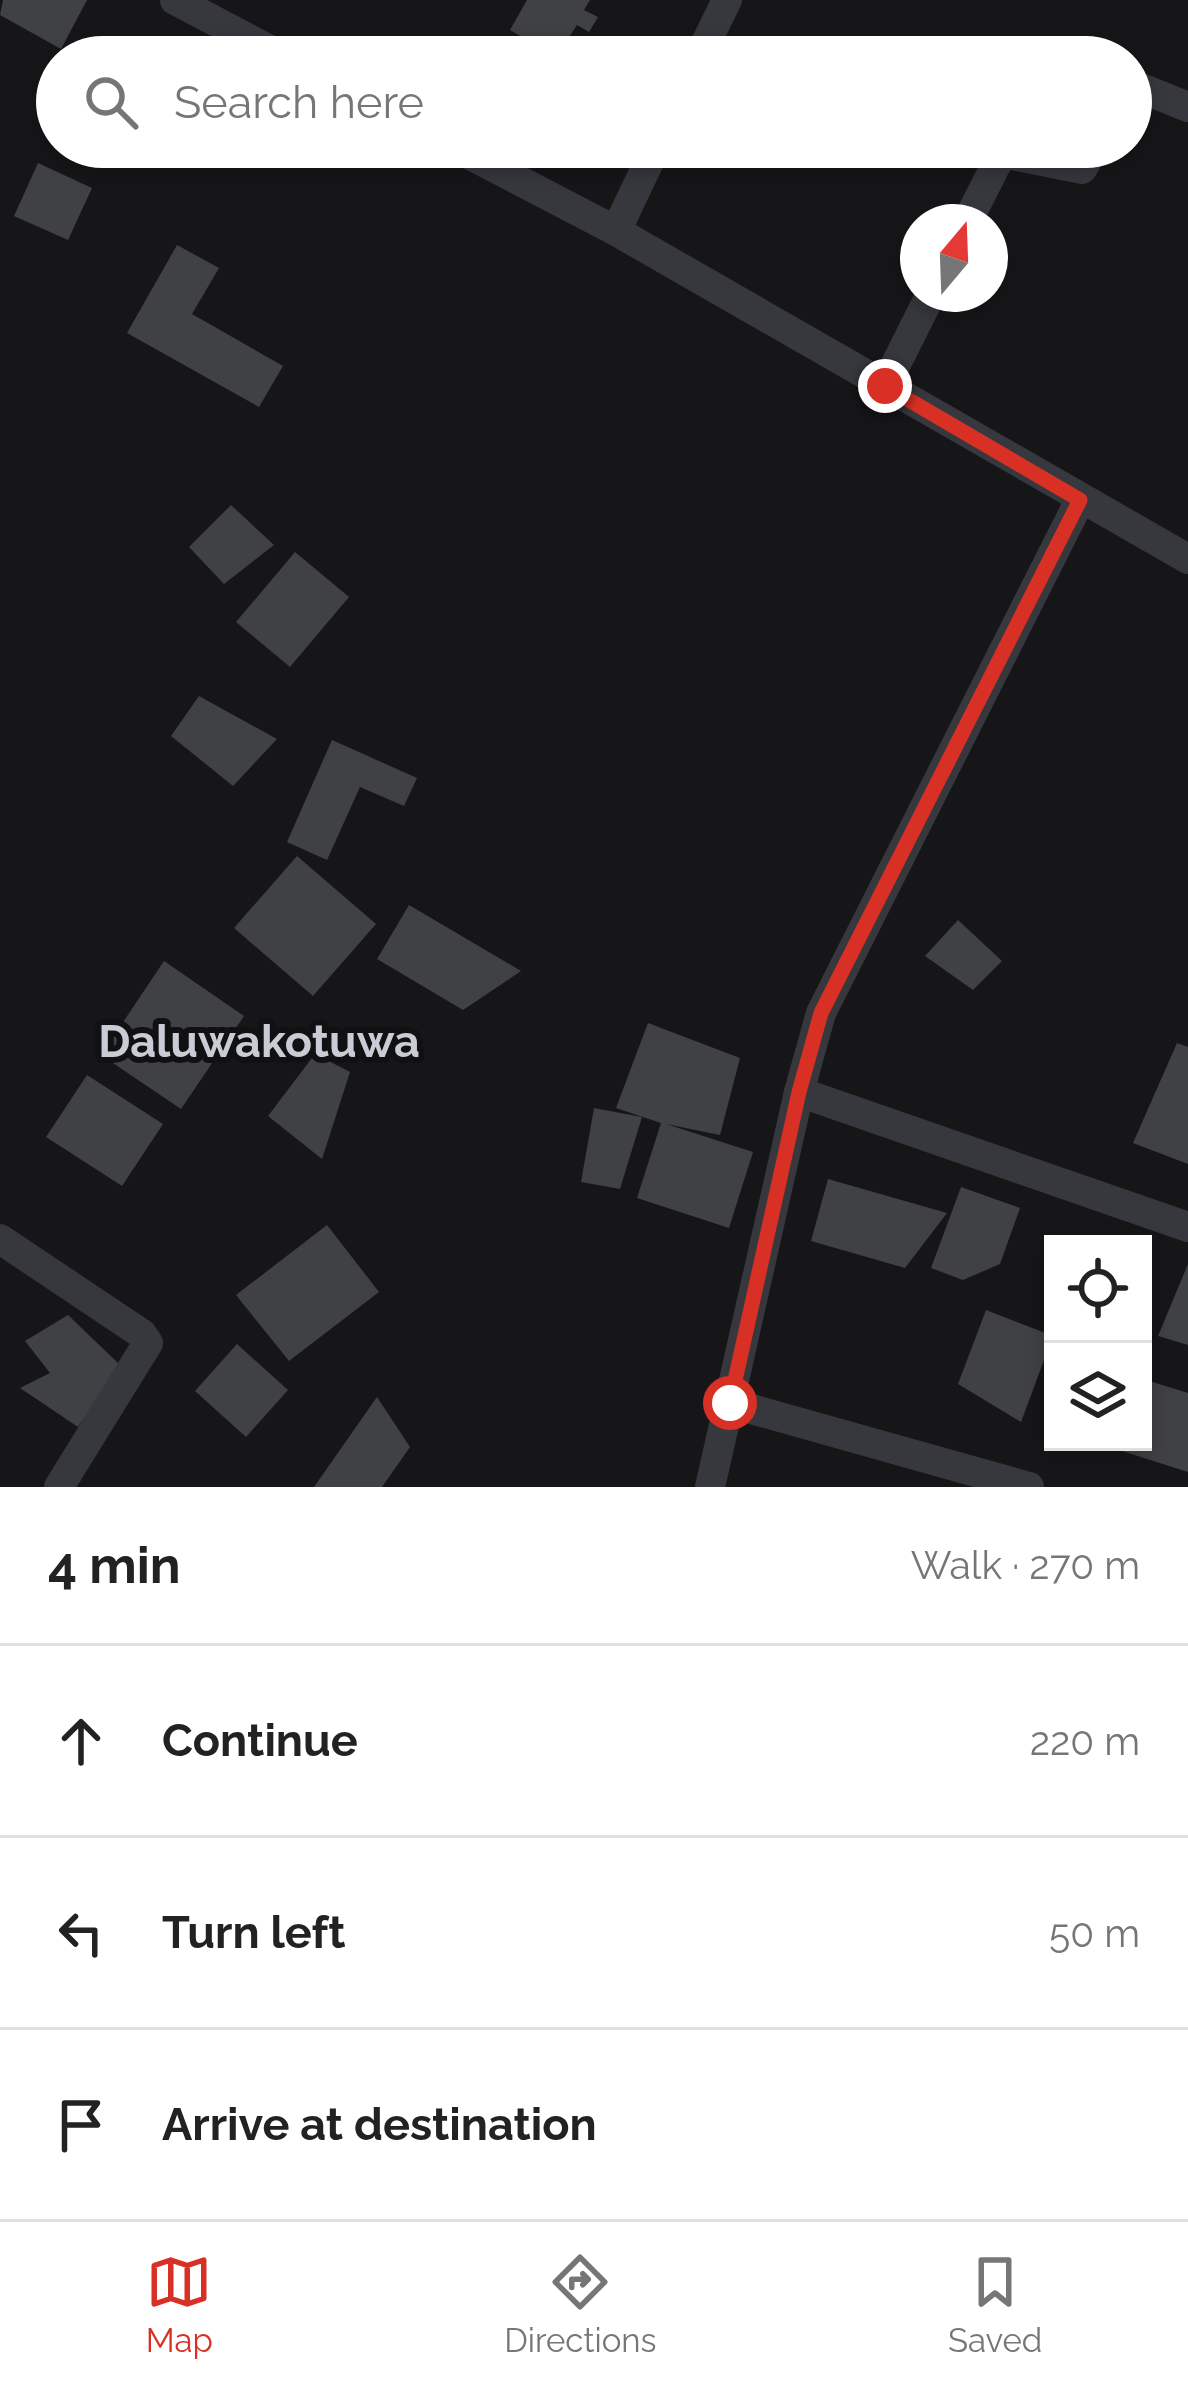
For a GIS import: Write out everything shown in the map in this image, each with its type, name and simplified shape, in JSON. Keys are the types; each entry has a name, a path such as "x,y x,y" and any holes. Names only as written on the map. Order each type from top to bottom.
{"street":[{"path":"175,0 243,36"},
{"path":"710,36 727,0"},
{"path":"1152,92 1188,107"},
{"path":"495,168 616,232 1188,560"},
{"path":"616,232 646,168"},
{"path":"977,204 995,168"},
{"path":"885,386 922,312"},
{"path":"710,1487 821,1013 1080,500"},
{"path":"799,1092 1188,1227"},
{"path":"0,1239 142,1334 148,1343 59,1487"},
{"path":"730,1403 1029,1487"}],"building":[{"path":"3,0 87,0 68,36 38,36 0,15"},
{"path":"527,0 590,0 584,10 598,17 589,32 577,25 570,36 520,36 510,30"},
{"path":"36,167 49,168 92,188 68,240 14,216"},
{"path":"177,245 219,268 192,314 283,366 259,407 127,333"},
{"path":"231,505 274,545 224,584 189,547"},
{"path":"295,552 349,597 290,667 236,622"},
{"path":"199,696 277,739 233,786 171,736"},
{"path":"332,740 417,778 404,806 360,787 327,860 287,842"},
{"path":"297,856 376,924 313,996 234,928"},
{"path":"409,905 521,971 463,1010 377,959"},
{"path":"958,920 1002,961 973,990 925,956"},
{"path":"164,961 244,1016 181,1109 101,1055"},
{"path":"648,1023 740,1058 720,1135 666,1124 753,1152 729,1228 637,1198 661,1123 616,1108"},
{"path":"1177,1043 1188,1047 1188,1164 1133,1143"},
{"path":"315,1054 350,1072 322,1159 268,1116"},
{"path":"87,1075 163,1124 122,1186 46,1137"},
{"path":"594,1108 642,1117 620,1189 581,1182"},
{"path":"828,1179 947,1213 905,1268 811,1241"},
{"path":"961,1187 1020,1208 1000,1264 963,1280 931,1268"},
{"path":"327,1225 379,1292 289,1361 236,1295"},
{"path":"1188,1264 1188,1345 1158,1336"},
{"path":"986,1310 1044,1333 1044,1360 1021,1422 958,1384"},
{"path":"68,1315 120,1365 78,1427 20,1388 50,1373 25,1341"},
{"path":"237,1344 288,1390 246,1437 195,1391"},
{"path":"1152,1382 1188,1393 1188,1472 1122,1451 1152,1451"},
{"path":"377,1397 410,1447 382,1487 314,1487"}],"district":[{"name":"Daluwakotuwa","path":"259,1041"}],"route":[{"path":"730,1403 821,1013 1080,500 885,386"}]}
